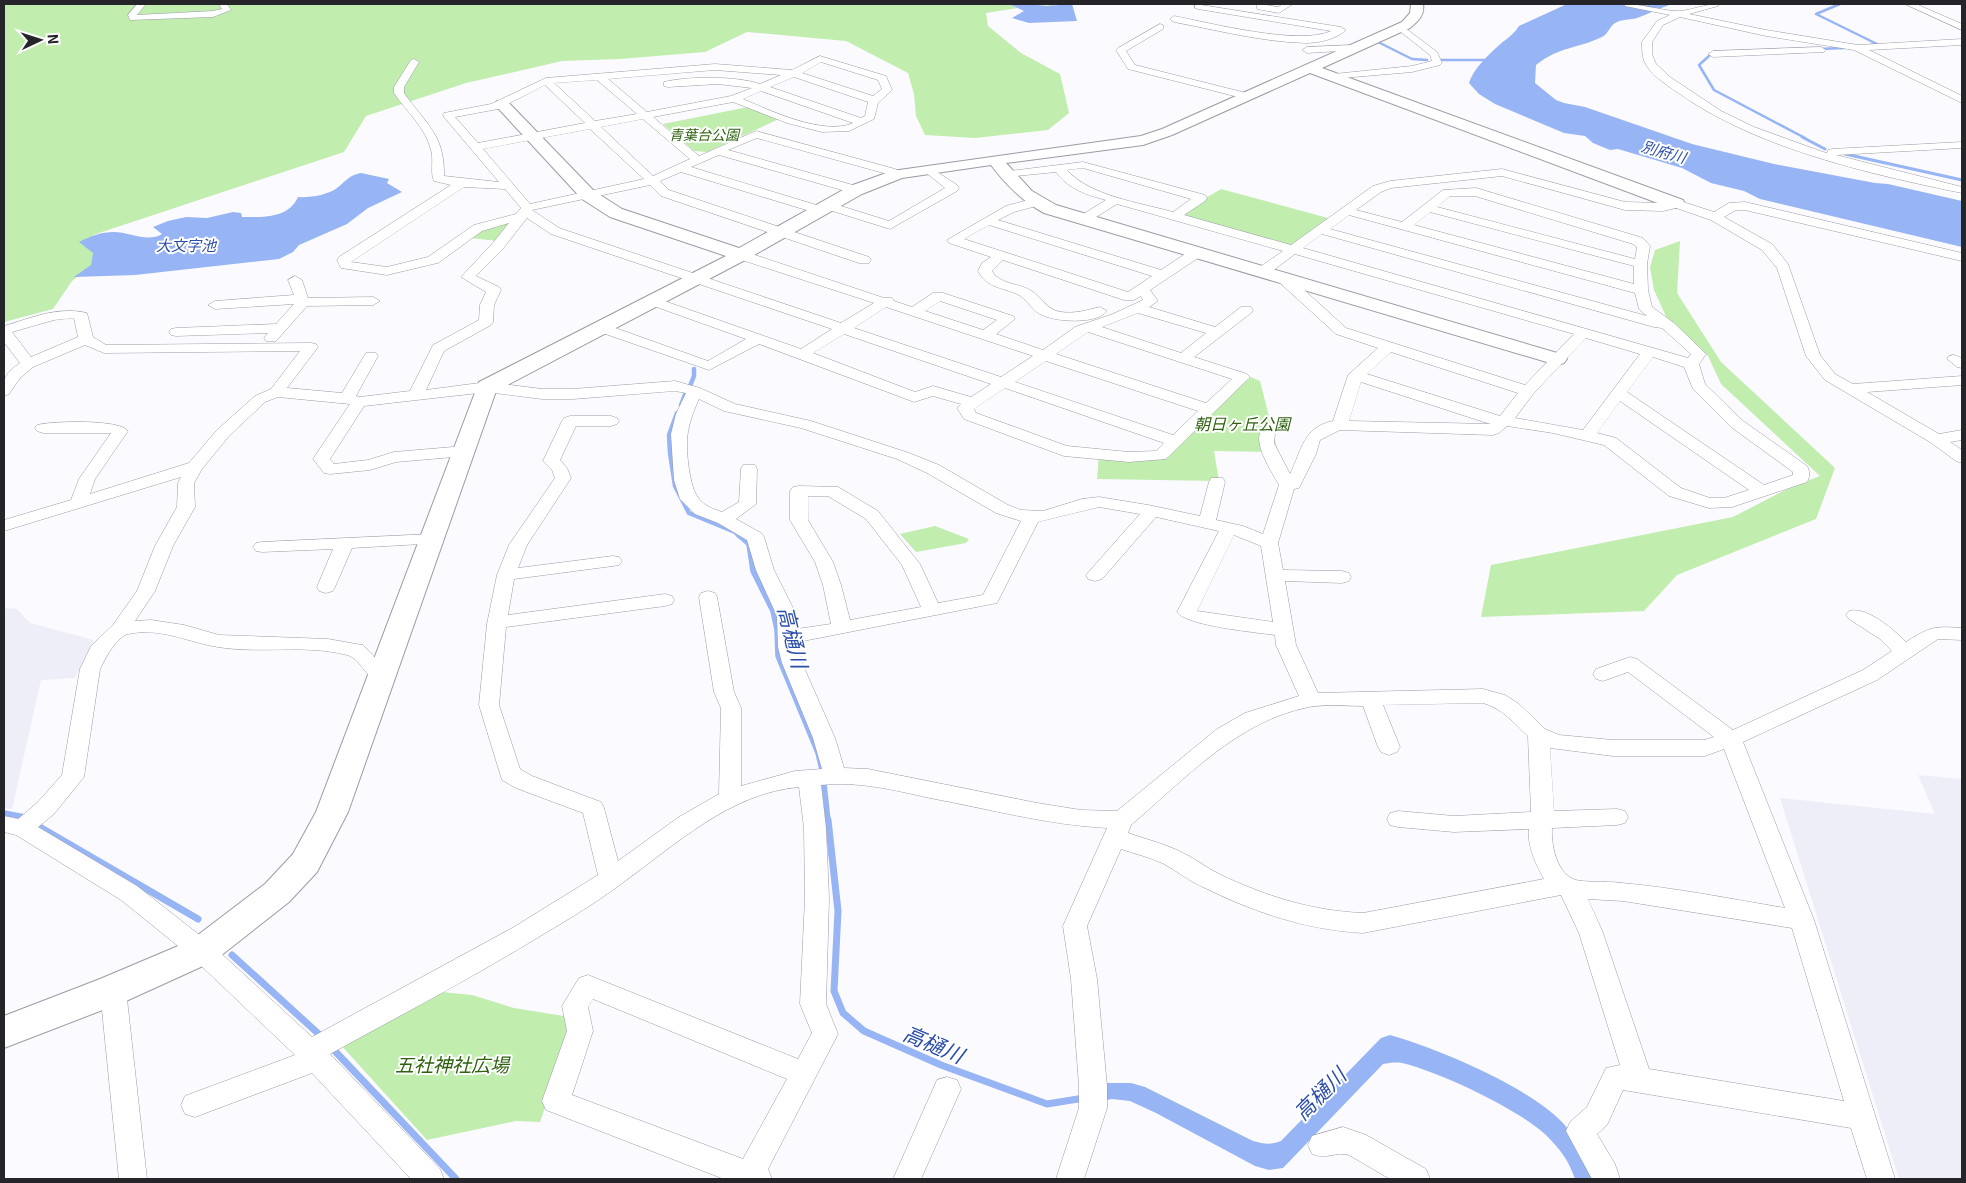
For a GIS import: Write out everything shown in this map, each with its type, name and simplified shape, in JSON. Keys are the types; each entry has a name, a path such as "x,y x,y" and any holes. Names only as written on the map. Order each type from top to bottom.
{"street":[{"path":"141,5 132,15 133,18 212,14 227,10 222,4"},
{"path":"1240,4 1279,10 1289,4"},
{"path":"4,1032 113,990 202,951 277,893 305,863 332,812 434,539 488,387 741,255 856,190 898,174 928,168 1143,140 1167,132 1400,27 1416,15 1417,4"},
{"path":"1628,4 1766,33 1857,48 1962,100"},
{"path":"1715,4 1680,14 1660,23 1647,42 1649,61 1669,82 1716,113 1763,134 1816,153 1962,190"},
{"path":"1908,4 1962,27"},
{"path":"1174,19 1252,33 1307,40 1324,38 1341,30 1224,11 1200,5 1174,19 1165,28 1121,50 1131,67 1246,96"},
{"path":"1200,24 1224,11"},
{"path":"1233,40 1279,20"},
{"path":"1334,77 1412,69 1437,63 1434,54 1400,27"},
{"path":"1215,37 1262,45"},
{"path":"1713,54 1962,42"},
{"path":"1299,50 1353,48"},
{"path":"474,147 734,99 820,59 882,78 887,90 873,100 869,108 870,117 848,128 836,129 795,123 734,99"},
{"path":"414,62 399,87 399,93 429,129 438,147 440,162 438,179 462,183 507,186"},
{"path":"873,100 792,73 715,67 546,81 494,107 448,115 507,186 524,212 555,231 1175,442"},
{"path":"1310,68 1715,217 1755,238 1775,256 1786,274 1813,356 1830,377 1959,453"},
{"path":"654,72 694,106"},
{"path":"600,77 697,160"},
{"path":"546,81 665,193 864,260"},
{"path":"668,84 718,81 761,86 862,122"},
{"path":"502,104 588,195 616,214 887,301 1208,408"},
{"path":"462,183 344,260 346,264 387,271 433,260 478,228 524,212 652,181 756,134 898,174"},
{"path":"1816,153 1962,145"},
{"path":"718,150 856,190"},
{"path":"995,160 1023,193 1036,202 1084,219 1196,253 1557,360"},
{"path":"1006,174 1083,165 1201,198 1175,216"},
{"path":"681,168 890,225 953,188 928,168"},
{"path":"1060,168 1074,183 1089,192 1292,251 1480,302 1691,364"},
{"path":"1262,272 1382,187 1502,172 1625,206 1663,207 1677,204"},
{"path":"1404,226 1447,193 1476,192 1638,241 1644,246 1640,264 1641,290 1646,309 1699,354 1691,364"},
{"path":"1084,219 1115,200"},
{"path":"1036,202 1010,209 953,240 1217,332"},
{"path":"1715,217 1733,206 1745,206 1962,257"},
{"path":"1428,208 1640,264"},
{"path":"1348,211 1641,290"},
{"path":"416,396 438,348 486,322 488,305 494,290 468,277 497,247 524,212"},
{"path":"988,222 1162,275"},
{"path":"1321,230 1668,326"},
{"path":"1000,256 987,266 985,270 987,276 992,281 1028,294 1039,308 1063,317 1092,314 1133,303 1151,301 1142,288 1196,253"},
{"path":"1480,302 1526,258"},
{"path":"1284,279 1341,332 1528,391"},
{"path":"295,280 303,301"},
{"path":"915,311 938,296 1008,319 986,335"},
{"path":"216,305 373,300"},
{"path":"264,346 303,301"},
{"path":"653,301 802,354 914,397 933,391 974,403"},
{"path":"802,354 887,301"},
{"path":"1087,327 1242,377 1160,456 1129,457 1064,451 970,416 965,408 1080,330 1087,327 1118,318 1133,303"},
{"path":"1183,358 1246,310"},
{"path":"13,826 45,809 73,777 90,669 98,651 120,629 146,591 164,546 186,507 186,483 195,467 223,433 260,399 276,392 311,347 264,346 104,350 86,339 82,316 77,314 50,317 4,331 28,364"},
{"path":"176,332 280,328"},
{"path":"602,328 709,366 757,339"},
{"path":"1287,485 1294,484 1313,438 1332,426 1493,430 1582,333"},
{"path":"4,391 14,375 28,364 86,339"},
{"path":"1340,425 1356,375 1388,347"},
{"path":"1586,435 1649,352"},
{"path":"371,356 353,400 321,459 330,469 370,465 394,457 465,451"},
{"path":"1356,375 1490,419 1586,435 1610,441 1675,492 1709,503 1726,503 1801,478 1801,470 1737,424 1698,386 1691,364"},
{"path":"1852,389 1962,380"},
{"path":"276,392 353,400 416,396 488,387 542,394 618,391 675,386 695,391 730,408 805,424 902,456 933,469 1002,509 1018,515 1032,517 1088,502 1100,502 1229,528 1269,543"},
{"path":"578,421 618,391"},
{"path":"695,391 684,414 679,434 682,480 689,499 701,510 724,519 755,537 765,570 787,616 792,662 824,738 822,777 815,828 817,898 813,1004 825,1034 802,1073 754,1177 556,1101 580,1031 576,1006 588,986 802,1073"},
{"path":"1618,393 1762,491"},
{"path":"611,421 570,421 550,461 559,468 563,478 518,545 506,575 498,622 489,705 510,774 524,782 594,808 611,879"},
{"path":"43,428 112,428 120,431 87,479 78,504"},
{"path":"1267,434 1266,444 1287,485 1269,543 1286,645 1311,700"},
{"path":"1936,439 1962,436"},
{"path":"4,526 195,467"},
{"path":"724,519 747,504 749,469"},
{"path":"1207,523 1217,482"},
{"path":"842,628 832,585 824,562 799,520 798,491 832,491 872,515 911,564 932,611"},
{"path":"1095,575 1152,511"},
{"path":"788,637 990,599 1032,517"},
{"path":"1229,528 1192,615 1284,630"},
{"path":"262,547 434,539"},
{"path":"326,586 345,543"},
{"path":"506,575 613,561"},
{"path":"1275,575 1342,576"},
{"path":"708,597 724,692 731,708 730,798"},
{"path":"498,622 665,600"},
{"path":"1856,615 1887,636 1904,652"},
{"path":"120,629 151,626 184,631 218,641 328,645 356,650 382,676"},
{"path":"1070,1179 1093,1097 1084,979 1076,926 1119,829 1224,734 1252,718 1311,700 1483,696 1498,700 1512,709 1538,734 1554,742 1613,748 1706,748 1731,739 1870,675 1934,633 1962,634"},
{"path":"1603,674 1630,664 1731,739 1802,920 1882,1179"},
{"path":"1370,698 1389,747"},
{"path":"1538,734 1543,808 1540,837 1544,856 1554,876 1568,887 1591,933 1631,1060 1640,1080"},
{"path":"195,1104 314,1056 523,934 611,879 687,823 730,798 766,786 822,777 868,777 1081,818 1119,829 1193,871 1257,900 1326,921 1363,923 1568,887 1623,892 1802,920"},
{"path":"1398,819 1454,824 1618,817"},
{"path":"13,826 129,893 202,951 314,1056 430,1179"},
{"path":"113,990 133,1179"},
{"path":"1606,1179 1605,1174 1580,1131 1596,1116 1616,1077 1862,1117"},
{"path":"907,1179 947,1089"},
{"path":"1322,1145 1343,1140 1356,1144 1416,1179"}],"shaded area":[{"path":"4,608 17,609 30,623 94,640 75,678 41,680 12,809 4,808"},
{"path":"1918,775 1962,779 1962,1179 1899,1179 1780,798 1935,814"}],"green space":[{"path":"4,4 1028,4 1012,6 1018,8 986,13 988,26 1021,53 1060,74 1069,113 1048,130 975,138 925,135 916,116 914,94 908,73 846,41 747,32 705,52 620,59 562,61 466,83 366,116 344,152 93,235 91,266 72,281 53,309 4,322"},
{"path":"1028,4 1055,4 1054,6"},
{"name":"青葉台公園","path":"748,107 779,119 707,152 694,151 663,124"},
{"path":"1221,189 1335,220 1293,251 1175,216"},
{"path":"511,222 498,241 470,238 481,230"},
{"path":"1680,241 1677,293 1721,362 1835,468 1816,519 1677,575 1644,611 1481,617 1491,565 1733,517 1791,487 1820,476 1721,384 1708,356 1669,323 1654,290 1650,267 1655,250"},
{"name":"朝日ヶ丘公園","path":"1251,377 1260,381 1278,452 1214,451 1219,481 1097,479 1099,454 1160,456"},
{"path":"935,526 969,539 966,543 916,552 900,534"},
{"name":"五社神社広場","path":"432,991 472,995 514,1008 570,1017 568,1041 540,1122 516,1121 427,1140 340,1044"}],"water":[{"path":"1072,4 1077,21 1029,23 1012,18 1024,11 1011,5 1047,6"},
{"name":"別府川","path":"1567,4 1673,4 1637,18 1618,22 1602,37 1553,54 1536,65 1535,83 1556,100 1585,107 1692,144 1774,164 1888,184 1962,201 1962,247 1760,199 1744,191 1711,183 1682,168 1618,149 1610,150 1593,143 1585,136 1564,133 1495,104 1479,94 1469,83 1480,64 1514,33 1519,26"},
{"name":"大文字池","path":"361,173 389,179 387,183 402,192 368,208 347,224 299,245 293,252 279,259 135,275 74,277 91,265 93,253 79,242 92,236 120,232 145,237 157,236 162,234 153,227 186,217 207,218 233,212 241,213 242,217 274,215 288,209 298,197 324,194"},
{"name":"高樋川","path":"1390,1035 1457,1059 1507,1083 1529,1096 1563,1123 1573,1136 1596,1179 1575,1179 1567,1161 1556,1145 1546,1135 1517,1114 1437,1074 1402,1063 1383,1064 1283,1168 1269,1170 1255,1166 1130,1101 1112,1099 1102,1101 1103,1083 1131,1083 1145,1087 1253,1141 1274,1143 1281,1141 1381,1038"}],"waterway":[{"path":"1840,4 1816,14 1877,44 1870,45"},
{"path":"1378,42 1412,59 1427,60"},
{"path":"1818,49 1845,48"},
{"path":"1709,56 1699,65 1714,90 1805,138"},
{"path":"1441,60 1484,60"},
{"path":"1802,137 1825,149"},
{"path":"1845,154 1962,180"},
{"path":"690,386 694,376 694,369"},
{"name":"高樋川","path":"681,405 686,392"},
{"name":"高樋川","path":"677,413 669,435 675,486 689,513 735,532 740,537"},
{"name":"高樋川","path":"739,535 749,544 753,571 773,611 777,630 778,656 818,753 823,774 828,821"},
{"path":"4,813 25,817"},
{"name":"高樋川","path":"828,820 838,911 834,991 843,1013 864,1031 941,1065 1047,1104 1084,1098"},
{"path":"38,826 198,919"},
{"path":"232,955 322,1037"},
{"path":"332,1048 456,1179"}]}
